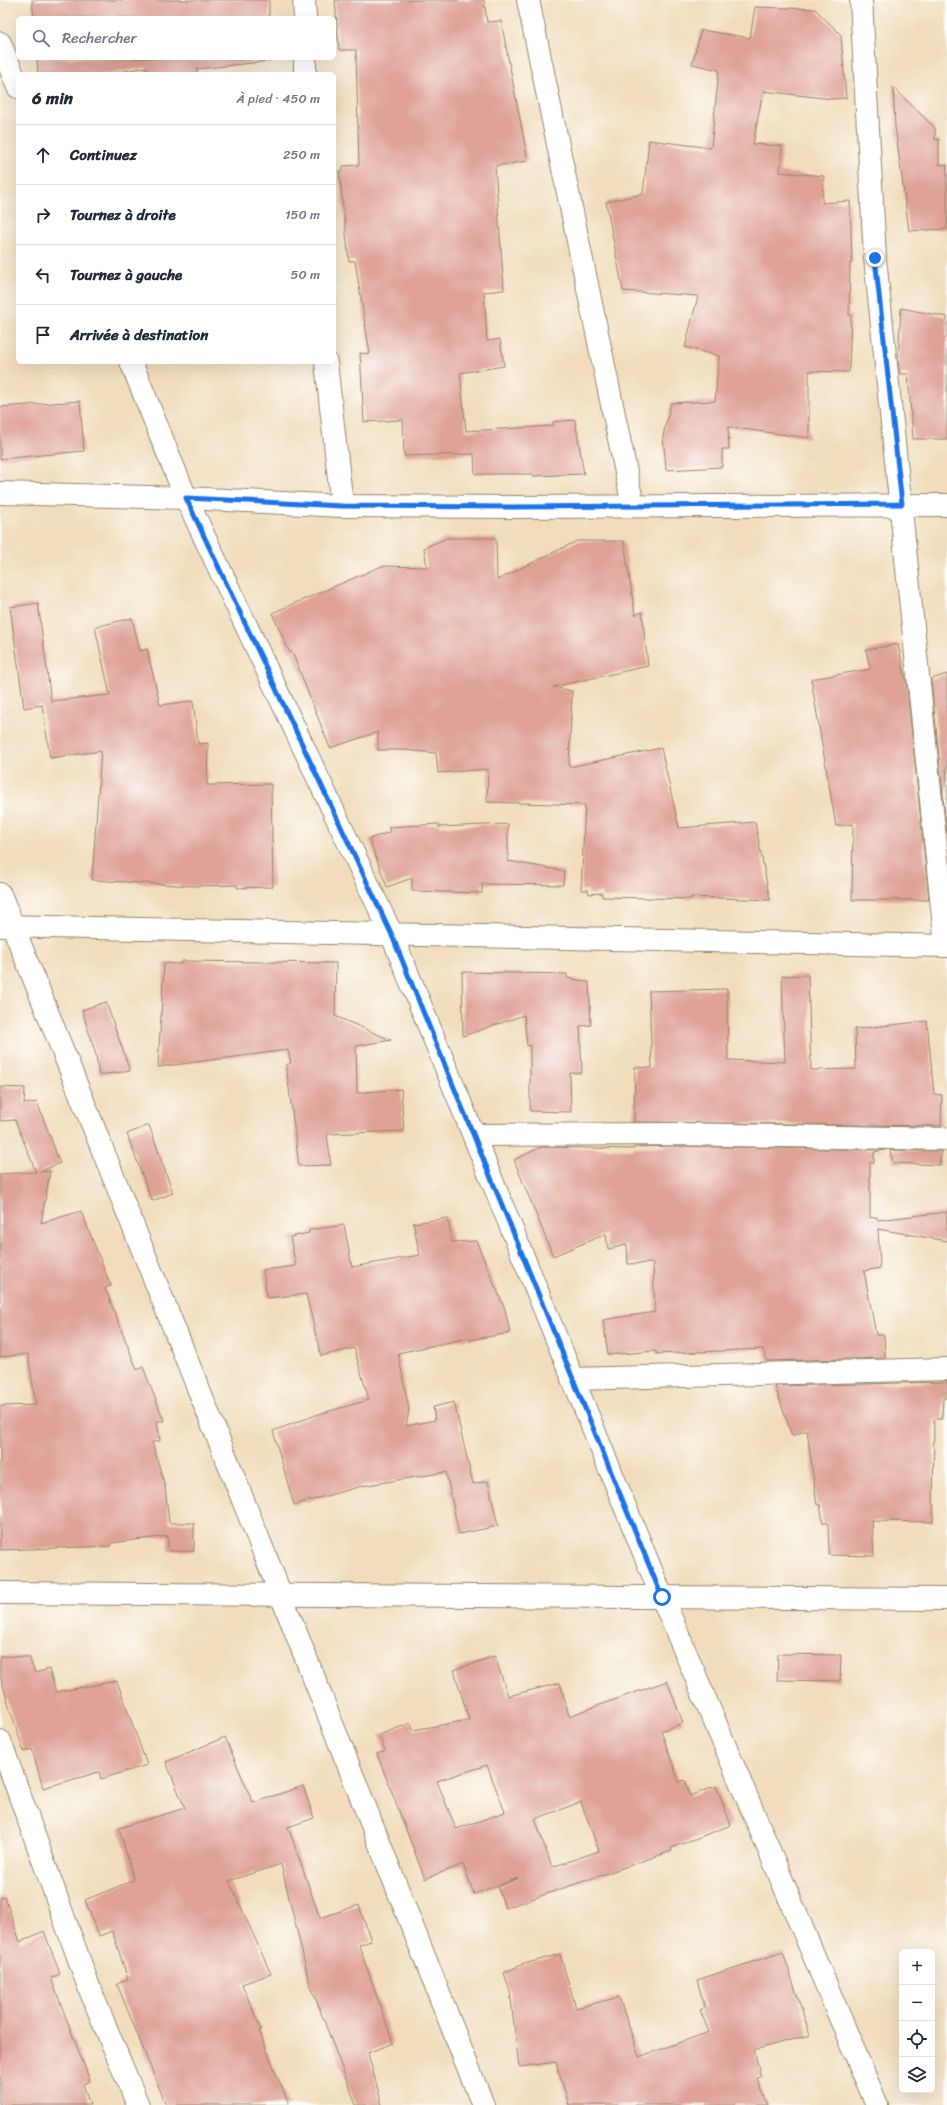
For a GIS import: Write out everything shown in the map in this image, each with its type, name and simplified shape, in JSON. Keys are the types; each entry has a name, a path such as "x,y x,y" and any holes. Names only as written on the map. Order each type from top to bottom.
{"street":[{"path":"304,0 305,16"},
{"path":"528,0 633,506"},
{"path":"7,926 947,946 902,504 875,258 861,0"},
{"path":"0,43 16,82"},
{"path":"305,60 305,72"},
{"path":"132,364 186,498 391,933 662,1597 877,2105"},
{"path":"326,364 342,506"},
{"path":"0,493 186,498 342,506 947,505"},
{"path":"0,894 7,926 282,1595 483,2105"},
{"path":"474,1135 675,1134 947,1139"},
{"path":"572,1379 947,1369"},
{"path":"0,1593 947,1599"},
{"path":"0,1741 90,1990 138,2105"}],"building":[{"path":"32,0 269,0 269,16 34,16"},
{"path":"335,0 484,0 487,22 501,21 528,161 495,166 504,290 484,292 487,341 500,339 504,366 460,373 466,431 553,426 553,422 575,420 584,474 533,476 533,474 475,474 474,454 404,456 403,420 364,422 360,353 370,354 355,261 349,261 339,171 343,171 343,166 359,165 356,50 339,50"},
{"path":"755,7 815,9 841,35 846,98 832,99 763,91 753,144 782,146 780,172 824,176 822,203 850,201 852,263 850,263 849,315 851,315 849,372 809,371 809,438 728,427 729,449 722,449 722,467 666,470 663,436 671,403 715,401 719,356 685,347 698,296 623,291 606,202 643,194 649,140 711,148 719,70 692,64 701,30 750,38"},
{"path":"37,60 270,60 197,69 197,72 146,72 147,67 119,72 38,72"},
{"path":"893,87 935,128 935,140 939,139 939,164 947,165 947,229 909,231 895,126"},
{"path":"901,308 947,317 947,439 913,439 908,374 900,374 898,360"},
{"path":"80,401 84,451 0,459 0,407"},
{"path":"447,538 496,538 497,580 577,541 624,541 635,615 642,612 648,666 553,687 572,691 569,767 661,748 679,828 755,822 770,900 691,897 691,899 602,897 602,893 589,894 588,890 581,890 585,805 487,802 488,769 438,773 436,753 404,750 378,750 378,732 330,748 292,652 290,653 272,613 382,566 427,567 424,548"},
{"path":"38,603 51,701 110,695 95,627 132,618 140,651 147,649 160,705 193,701 198,744 208,743 207,785 271,784 273,887 237,888 237,885 193,886 92,880 101,751 50,758 42,705 24,708 10,607"},
{"path":"898,644 907,686 929,900 852,900 853,824 836,826 811,679 870,669 866,650"},
{"path":"947,674 947,834 931,679"},
{"path":"439,824 439,827 508,824 508,861 564,871 563,885 482,884 482,893 412,891 412,878 387,887 369,839 390,832 389,827"},
{"path":"182,961 336,963 335,1016 391,1040 356,1046 357,1093 401,1089 404,1131 327,1134 331,1165 299,1166 286,1065 291,1063 288,1050 158,1067 164,963 182,964"},
{"path":"462,972 567,974 567,978 589,982 591,1025 580,1026 582,1073 570,1073 571,1112 530,1111 530,1045 527,1046 524,1015 463,1036"},
{"path":"808,975 811,1070 856,1069 855,1029 927,1021 934,1094 942,1095 941,1126 634,1122 635,1067 652,1068 649,991 727,989 728,1060 785,1062 782,976"},
{"path":"106,1002 130,1071 99,1075 96,1055 82,1010"},
{"path":"0,1087 25,1088 24,1104 37,1102 60,1163 39,1172 50,1171 41,1223 81,1211 111,1286 105,1288 137,1370 143,1367 164,1421 157,1421 160,1441 152,1442 165,1486 169,1523 194,1523 194,1551 168,1551 168,1536 111,1543 111,1546 0,1550 0,1406 36,1405 28,1354 0,1357 0,1174 36,1172 15,1120 0,1121"},
{"path":"149,1125 173,1193 152,1201 127,1134"},
{"path":"675,1146 885,1150 874,1152 874,1163 870,1162 870,1218 877,1217 878,1220 947,1212 947,1241 878,1229 880,1268 864,1271 876,1335 884,1335 885,1358 767,1361 763,1349 656,1354 656,1351 608,1355 603,1320 655,1312 653,1263 628,1264 627,1245 608,1249 606,1234 553,1256 514,1160 541,1147 634,1149 634,1147"},
{"path":"890,1150 941,1151 940,1165 893,1163"},
{"path":"448,1218 452,1242 476,1241 505,1309 510,1333 469,1340 469,1338 398,1353 409,1410 406,1426 435,1420 433,1407 454,1402 473,1484 488,1481 498,1526 459,1534 446,1472 362,1486 294,1505 273,1431 319,1414 369,1400 354,1348 321,1356 306,1294 267,1298 263,1270 296,1266 290,1237 309,1233 309,1230 344,1225 352,1267 420,1255 413,1223"},
{"path":"947,1382 947,1398 943,1398 942,1419 934,1419 933,1522 872,1521 874,1556 829,1555 828,1523 823,1523 820,1504 817,1505 807,1430 792,1436 775,1386"},
{"path":"778,1654 841,1655 840,1681 777,1680"},
{"path":"0,1656 29,1657 35,1673 49,1669 56,1692 117,1681 147,1765 101,1779 99,1772 43,1788 32,1749 24,1752 10,1710 0,1675"},
{"path":"495,1656 508,1696 560,1683 569,1716 667,1681 683,1723 661,1731 679,1782 685,1780 690,1796 716,1786 731,1825 671,1848 672,1851 505,1908 498,1887 518,1878 474,1894 463,1864 425,1879 377,1754 385,1751 379,1735 411,1723 413,1730 469,1720 454,1670","holes":["487,1765 505,1812 456,1829 437,1781","581,1802 599,1851 552,1867 535,1819"]},
{"path":"225,1737 253,1803 303,1786 314,1818 288,1827 320,1918 359,1905 371,1941 359,1945 393,2043 368,2053 382,2105 356,2105 309,1981 281,1864 229,1881 271,1974 242,1984 289,2105 166,2105 117,1984 128,1979 112,1931 99,1936 85,1900 134,1880 119,1828 185,1808 166,1762"},
{"path":"5,1897 20,1942 44,1931 60,1974 51,1978 90,2081 83,2084 90,2105 0,2105 0,1898"},
{"path":"783,1952 810,2035 754,2050 761,2077 757,2078 768,2105 569,2105 556,2062 519,2067 510,1991 504,1973 521,1965 560,1954 576,2008 619,1997 639,2057 709,2032 700,2010 705,2008 697,1980"}],"route":[{"path":"662,1597 391,933 186,498 342,506 517,507 902,504 875,258"}]}
